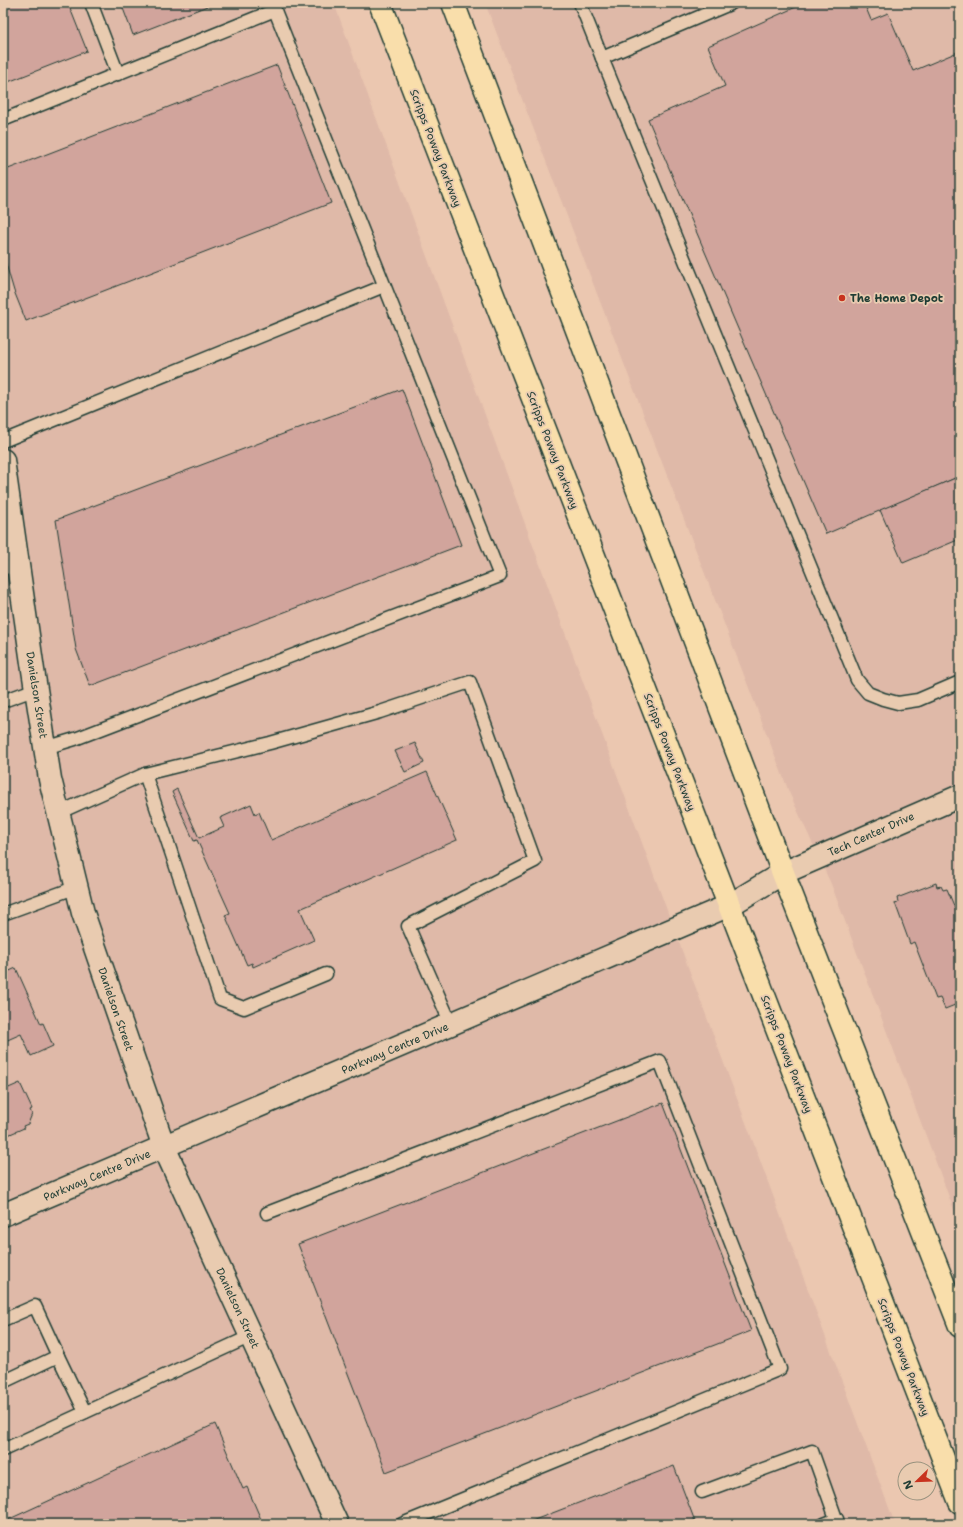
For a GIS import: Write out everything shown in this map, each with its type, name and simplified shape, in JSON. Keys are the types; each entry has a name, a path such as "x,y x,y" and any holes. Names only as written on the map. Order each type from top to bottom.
{"main road":[{"name":"Scripps Poway Parkway","path":"380,3 960,1502"},
{"path":"453,3 783,873 960,1326"}],"street":[{"name":"Danielson Street","path":"4,470 10,567 36,688 50,779 88,927 164,1146 337,1524"},
{"name":"Tech Center Drive","path":"783,873 960,796"},
{"name":"Parkway Centre Drive","path":"3,1215 730,905 783,873"}],"lane":[{"path":"91,3 118,74"},
{"path":"580,3 858,680 868,692 883,699 898,703 918,700 960,682"},
{"path":"602,58 732,3"},
{"path":"3,120 118,74 274,7 500,576 82,736 45,748"},
{"path":"3,442 384,286"},
{"path":"58,813 145,774 270,743 380,712 470,682 535,861 408,926 451,1024"},
{"path":"3,701 36,688"},
{"path":"145,774 220,999 244,1008 326,974"},
{"path":"3,914 77,887"},
{"path":"267,1213 660,1061 780,1369 402,1524"},
{"path":"3,1320 35,1306 85,1412"},
{"path":"3,1450 251,1336"},
{"path":"3,1382 58,1356"},
{"path":"702,1492 812,1451 837,1522 824,1524"}],"shaded area":[{"path":"3,3 334,3 645,851 895,1524 3,1524"},
{"path":"485,3 960,3 960,1226 831,884 789,792"}],"building":[{"path":"3,3 68,3 87,51 8,82 3,70"},
{"path":"121,3 215,3 133,35"},
{"name":"The Home Depot","path":"805,3 864,3 871,20 888,13 913,71 960,51 960,476 826,534 648,119 725,86 708,46"},
{"path":"277,65 331,203 26,321 14,291 3,254 3,171"},
{"path":"402,389 461,545 90,686 76,649 56,520"},
{"path":"960,476 960,539 903,563 880,510"},
{"path":"415,743 424,763 405,772 395,751"},
{"path":"427,772 457,840 300,909 314,940 253,967 252,963 247,965 225,915 230,913 197,840 194,841 172,792 177,789 199,838 224,827 220,818 251,804 255,814 259,812 271,840"},
{"path":"936,883 937,887 941,886 943,890 947,889 960,920 960,1003 945,1009 940,998 936,999 914,942 910,944 895,903 898,902 897,898"},
{"path":"16,968 41,1024 43,1023 53,1046 31,1056 21,1034 3,1042 3,974"},
{"path":"20,1083 32,1109 30,1110 32,1114 28,1124 23,1126 24,1128 3,1136 3,1088 4,1090"},
{"path":"663,1103 751,1331 386,1472 298,1244"},
{"path":"215,1424 243,1489 247,1487 263,1524 3,1524 3,1522"},
{"path":"674,1466 696,1524 524,1524"}],"place":[{"name":"The Home Depot","path":"842,298"}]}
